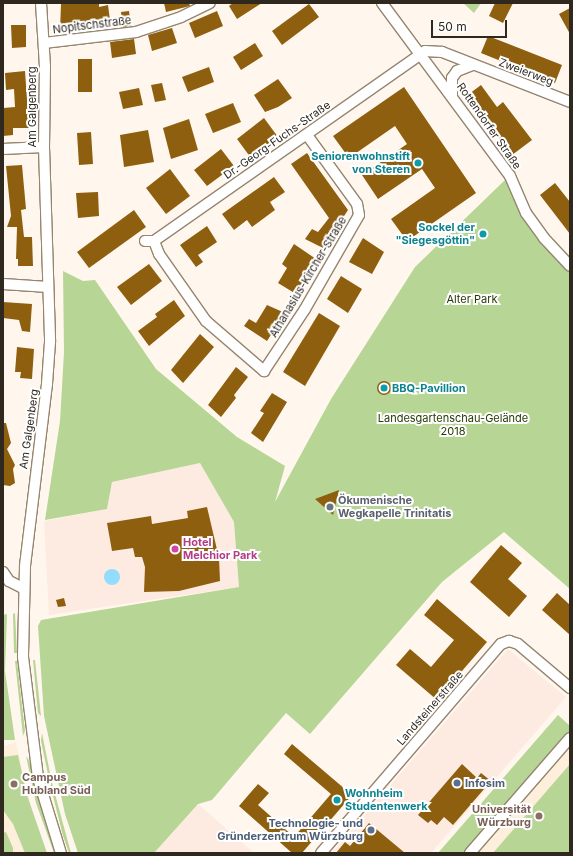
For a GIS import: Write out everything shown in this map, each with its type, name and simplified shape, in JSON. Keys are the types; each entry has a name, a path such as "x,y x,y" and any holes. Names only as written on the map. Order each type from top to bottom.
{"street":[{"name":"Am Galgenberg","path":"41,3 44,43 44,147 50,342 47,384 23,588 23,657 32,744 42,792 61,853"},
{"name":"Nopitschstraße","path":"44,43 136,32 181,17 210,3"},
{"name":"Rottendorfer Straße","path":"382,3 452,95 515,185 526,212 544,238 570,266"},
{"name":"Zweierweg","path":"420,53 426,51 442,52 570,102"},
{"name":"Dr.-Georg-Fuchs-Straße","path":"264,371 206,321 149,241 307,134 420,53"},
{"path":"452,95 452,78 457,71 473,65"},
{"name":"Athanasius-Kircher-Straße","path":"264,371 305,309 359,215 357,204 307,134"},
{"path":"3,149 44,147"},
{"path":"3,284 48,287"},
{"path":"3,574 23,588"},
{"name":"Landsteinerstraße","path":"321,853 501,644 510,641 518,644 570,688"},
{"path":"470,853 570,738"}],"shaded area":[{"path":"200,463 234,522 239,587 49,615 44,521 107,509 112,482"},
{"path":"508,649 566,697 431,853 332,853"},
{"name":"Campus Hubland Süd","path":"16,742 35,823 46,853 3,853 3,746"},
{"name":"Universität Würzburg","path":"570,745 570,853 476,853"},
{"path":"198,804 254,853 154,853"}],"green space":[{"path":"463,3 481,3 474,13"},
{"name":"Landesgartenschau-Gelände 2018","path":"505,180 530,224 570,274 570,589 504,532 442,582 310,734 286,713 212,800 198,804 154,853 78,853 65,814 44,716 38,626 41,620 239,587 234,522 200,463 112,482 107,509 45,520 60,421 64,352 63,271 83,281 95,280 156,369 237,437 285,466 275,502 331,399 415,267"},
{"path":"15,613 17,653 14,653 13,614"},
{"path":"7,614 5,671 15,740 3,740 3,615"},
{"path":"33,660 35,660 41,716 38,713"},
{"path":"15,661 17,661 25,731 23,736"},
{"path":"558,715 570,726 570,731 464,853 438,853"},
{"path":"42,733 52,783 71,853 69,853 63,836 50,784 41,741"},
{"name":"Campus Hubland Süd","path":"18,755 27,795 47,853 25,853 13,824 3,810 3,757"},
{"path":"26,756 30,762 39,801 56,853 54,853 36,803"},
{"name":"Universität Würzburg","path":"570,764 570,853 493,853"},
{"path":"6,832 13,848 13,853 3,853 3,833"}],"water":[{"path":"112,569 118,571 120,577 118,583 112,585 106,583 104,577 106,571"}],"building":[{"path":"99,3 99,7 108,5 110,20 91,23 91,25 73,28 73,30 60,30 61,4"},
{"path":"164,3 189,3 190,6 166,12"},
{"path":"233,3 262,3 237,19 229,6"},
{"path":"495,3 513,3 503,23 489,16"},
{"path":"309,4 319,17 282,45 272,31"},
{"path":"570,8 570,34 559,14"},
{"path":"129,11 131,26 123,27 121,12"},
{"path":"217,11 223,26 195,38 189,23"},
{"path":"11,25 26,25 26,47 12,48"},
{"path":"172,28 177,43 152,51 148,35"},
{"path":"488,36 562,65 555,83 481,53"},
{"path":"134,39 136,54 112,58 110,42"},
{"path":"255,43 263,56 241,70 233,57"},
{"path":"78,59 92,59 92,92 78,92"},
{"path":"209,67 214,82 188,92 182,77"},
{"path":"25,71 29,128 13,128 13,135 3,136 3,108 15,107 14,89 6,90 5,73"},
{"path":"278,79 292,98 278,107 265,112 254,95"},
{"path":"162,83 166,100 155,102 151,85"},
{"path":"481,85 497,107 503,102 532,140 512,155 465,97"},
{"name":"Seniorenwohnstift von Steren","path":"404,87 476,193 407,241 391,219 435,188 422,169 378,199 362,175 407,144 395,126 349,158 333,136"},
{"path":"139,88 143,105 123,109 119,92"},
{"path":"233,103 241,122 213,133 205,114"},
{"path":"264,118 278,137 251,158 237,139"},
{"path":"189,119 198,150 171,159 163,128"},
{"path":"148,130 154,162 124,167 120,135"},
{"path":"91,132 93,164 79,165 77,133"},
{"path":"221,149 234,166 207,186 194,170"},
{"path":"307,153 348,210 323,248 305,239 312,229 318,232 329,218 291,164"},
{"path":"22,165 26,209 21,210 24,237 32,237 33,266 18,266 18,259 16,259 17,227 7,227 11,216 6,166"},
{"path":"170,169 190,196 166,214 146,188"},
{"path":"274,177 285,192 270,202 275,210 252,227 247,220 234,230 222,214"},
{"path":"555,183 570,202 570,234 540,195"},
{"path":"98,192 99,216 78,218 76,193"},
{"path":"134,210 146,227 89,268 77,252"},
{"path":"207,226 217,242 198,255 203,262 196,267 180,245"},
{"path":"363,238 384,252 372,274 349,262"},
{"path":"294,244 316,259 296,294 278,283 287,268 282,264"},
{"path":"149,264 162,281 131,305 117,287"},
{"path":"341,276 362,289 348,313 327,299"},
{"path":"174,300 185,316 149,346 138,331 157,317 155,314"},
{"path":"3,302 32,304 30,332 22,331 19,320 3,318"},
{"path":"267,305 285,313 267,341 244,326 249,319 256,323"},
{"path":"319,313 340,326 305,386 283,372"},
{"path":"200,334 214,347 183,383 171,370"},
{"path":"17,347 34,349 32,379 20,378 21,372 15,372"},
{"path":"236,367 248,377 234,395 236,398 221,417 208,405"},
{"name":"BBQ-Pavillion","path":"384,381 389,383 391,388 389,393 384,395 379,393 377,388 379,383"},
{"path":"272,393 287,402 263,442 251,433 264,413 260,411"},
{"path":"3,423 6,423 11,443 7,449 15,465 13,469 15,483 10,486 3,485"},
{"name":"Ökumenische Wegkapelle Trinitatis","path":"339,490 333,515 315,499"},
{"name":"Hotel Melchior Park","path":"207,507 219,558 220,581 179,591 144,592 145,567 142,557 135,557 133,548 112,551 107,523 151,516 152,524 188,518 187,511"},
{"path":"501,545 522,563 508,579 527,596 509,617 470,582"},
{"path":"557,593 570,605 570,635 542,610"},
{"path":"64,598 66,606 58,607 56,600"},
{"path":"437,599 487,642 437,700 396,665 410,649 431,667 454,640 424,615"},
{"name":"Wohnheim Studentenwerk","path":"292,744 352,795 302,853 292,853 239,806 258,784 269,793 258,805 294,837 331,794 284,754"},
{"path":"462,764 477,778 481,773 491,781 453,825 444,817 437,825 431,820 428,823 418,815"},
{"name":"Technologie- und Gründerzentrum Würzburg","path":"369,823 405,853 336,853 345,842 350,846"}],"place":[{"name":"Seniorenwohnstift von Steren","path":"418,163"},
{"name":"Sockel der \"Siegesgöttin\"","path":"483,234"},
{"name":"BBQ-Pavillion","path":"384,388"},
{"name":"Ökumenische Wegkapelle Trinitatis","path":"330,507"},
{"name":"Hotel Melchior Park","path":"175,549"},
{"name":"Infosim","path":"457,783"},
{"name":"Campus Hubland Süd","path":"14,784"},
{"name":"Wohnheim Studentenwerk","path":"337,800"},
{"name":"Universität Würzburg","path":"539,816"},
{"name":"Technologie- und Gründerzentrum Würzburg","path":"371,830"}],"park label":[{"name":"Alter Park","path":"472,299"}]}
